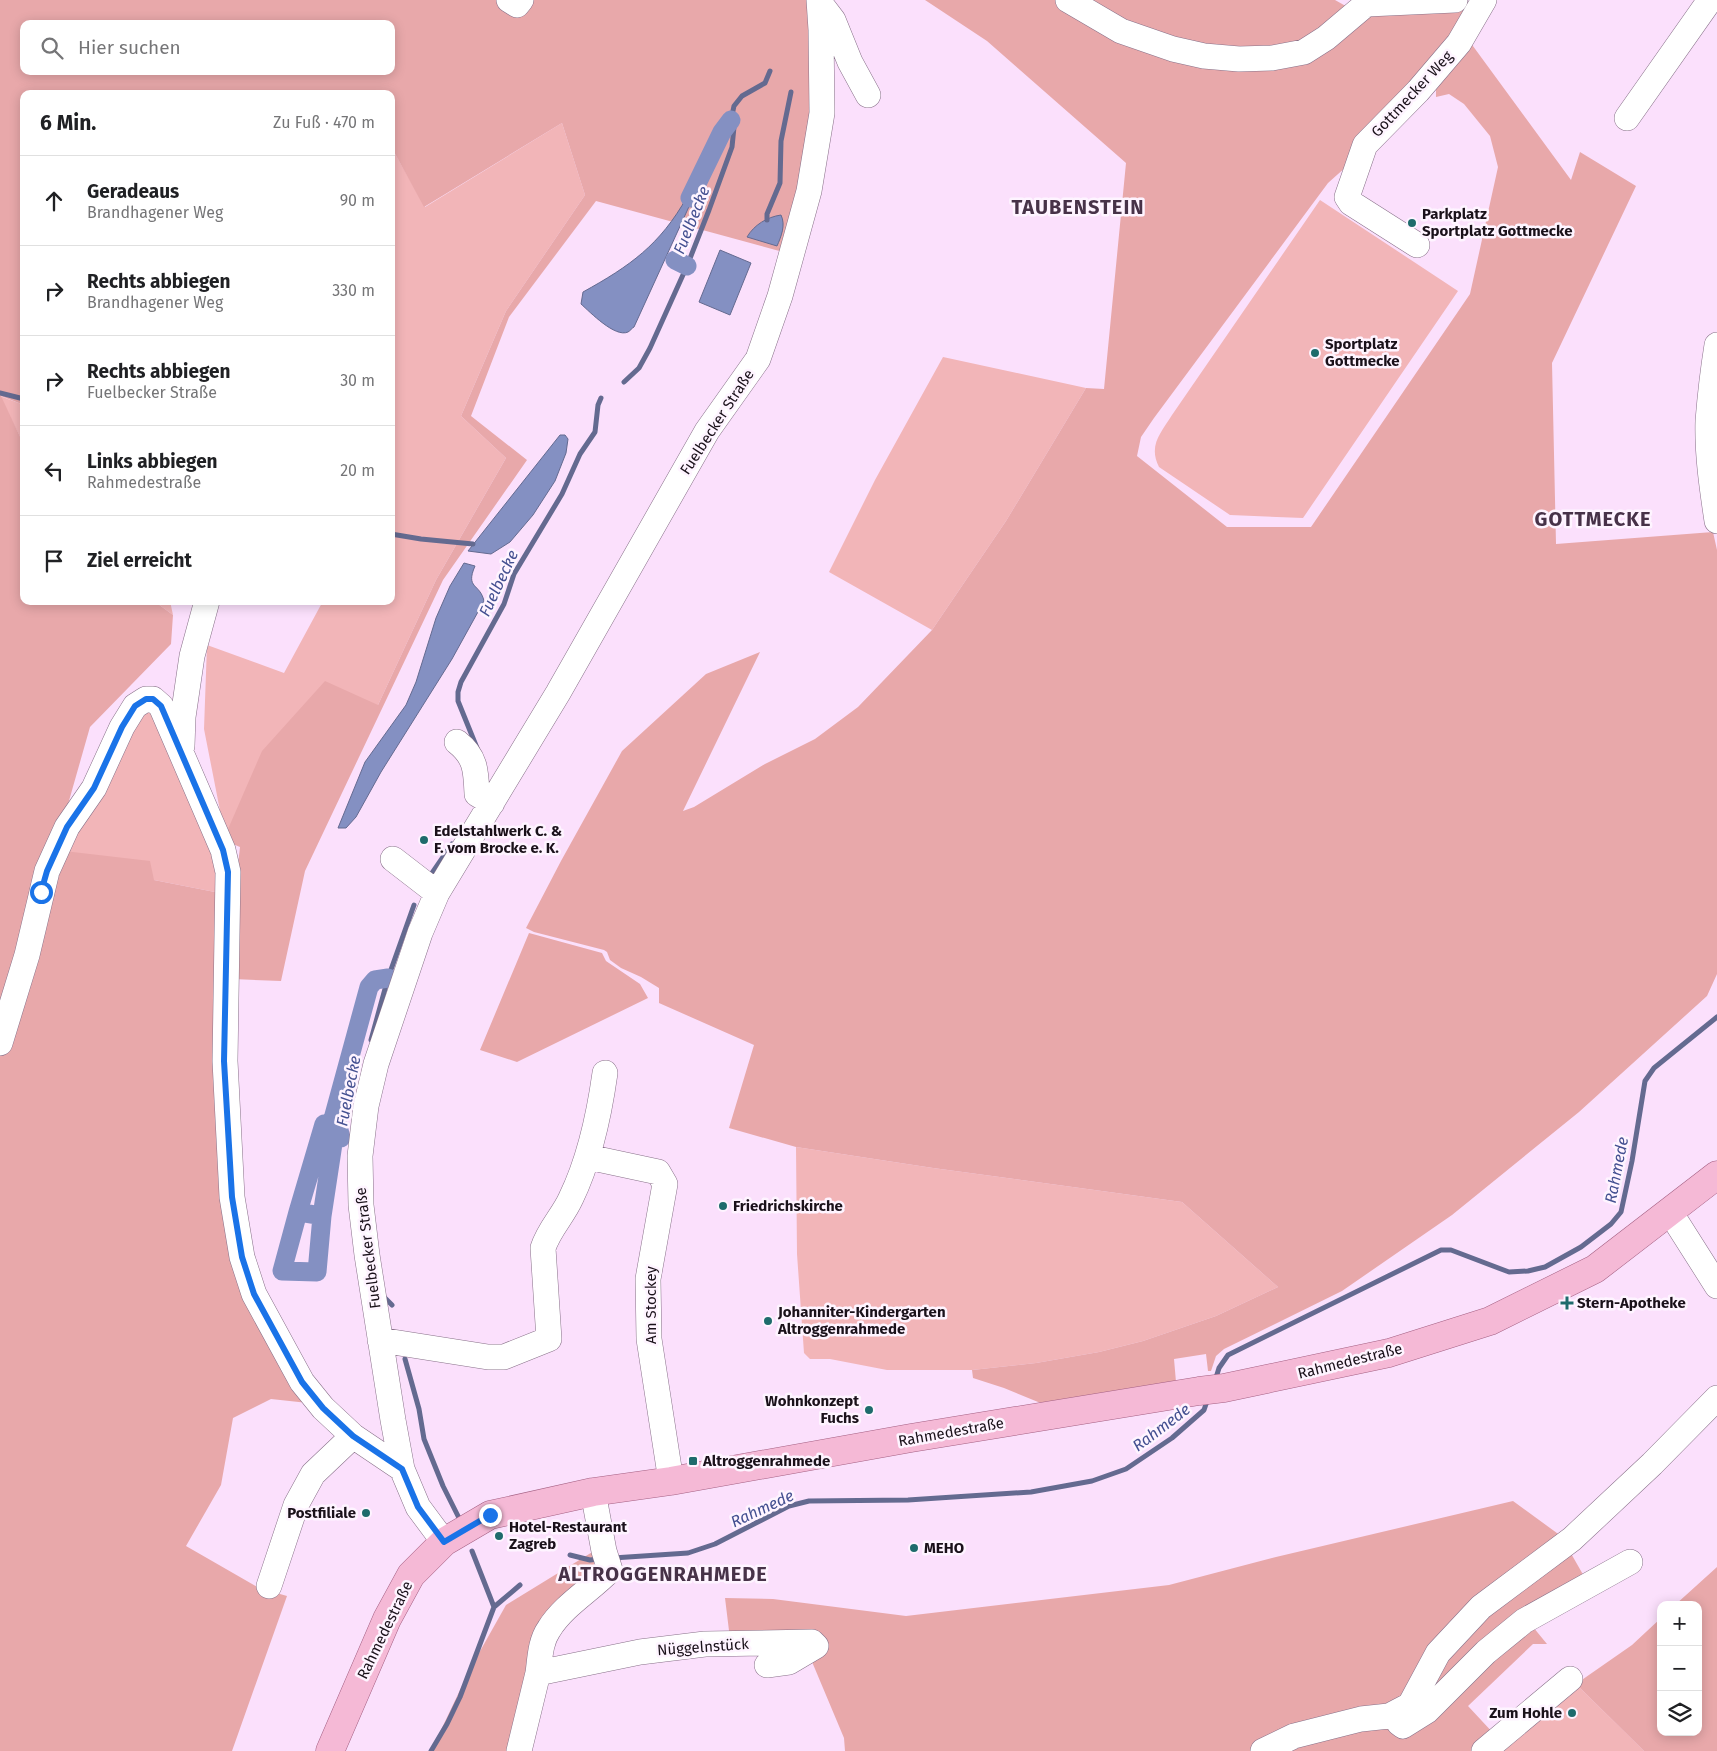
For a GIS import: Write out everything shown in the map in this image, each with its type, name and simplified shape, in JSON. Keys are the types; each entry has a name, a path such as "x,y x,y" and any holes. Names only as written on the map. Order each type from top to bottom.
{"main road":[{"name":"Rahmedestraße","path":"330,1751 387,1619 411,1575 444,1542 490,1515 593,1492 671,1481 911,1438 1212,1390 1389,1353 1490,1321 1595,1269 1717,1175"}],"street":[{"path":"509,0 517,5 521,0"},
{"path":"1068,0 1121,31 1172,49 1204,56 1239,59 1272,58 1304,52 1326,38 1369,2 1455,0"},
{"name":"Gottmecker Weg","path":"1416,245 1351,203 1347,197 1365,146 1418,91 1459,43 1484,0"},
{"path":"1627,118 1710,0"},
{"path":"819,1 833,20 850,62 868,95"},
{"name":"Fuelbecker Straße","path":"444,1542 418,1507 402,1469 380,1340 361,1205 360,1156 366,1106 376,1064 420,933 437,893 558,693 707,431 758,359 780,296 811,181 822,113 822,30 819,1"},
{"path":"1717,345 1708,423 1711,478 1717,521"},
{"path":"182,753 183,716 192,656 206,605"},
{"path":"0,1043 27,955 47,871 67,827 94,788 122,727 135,706 146,699 153,699 161,706 182,753 223,850 228,872 224,1061 232,1197 242,1257 254,1294 302,1382 323,1408 353,1436 402,1469"},
{"path":"457,742 466,749 473,759 477,794 492,803"},
{"path":"393,859 437,893"},
{"path":"380,1340 488,1357 504,1357 549,1339 543,1248 547,1235 571,1199 588,1157 601,1104 605,1073"},
{"name":"Am Stockey","path":"588,1157 658,1172 665,1184 648,1278 649,1339 671,1481"},
{"path":"1670,1212 1717,1286"},
{"path":"1263,1751 1294,1736 1361,1719 1389,1716 1410,1705 1438,1653 1481,1607 1572,1539 1652,1464 1717,1398"},
{"path":"269,1586 296,1505 313,1474 353,1436"},
{"path":"519,1751 538,1674 541,1647 548,1630 564,1611 599,1581 607,1560 593,1492"},
{"path":"1389,1716 1403,1726 1427,1711 1486,1652 1524,1622 1630,1562"},
{"name":"Nüggelnstück","path":"538,1674 640,1652 705,1644 812,1642 816,1646 789,1662 767,1665"},
{"path":"1484,1751 1570,1679"}],"shaded area":[{"path":"0,0 808,0 814,67 808,138 783,252 596,201 509,317 471,416 527,460 443,580 305,871 281,981 233,979 234,901 240,847 228,842 225,836 262,751 325,681 378,705 436,580 506,458 461,416 506,311 585,195 562,123 424,207 395,154 395,90 20,90 20,403 1,396 20,436 20,605 159,605 173,615 171,644 90,727 57,843 64,851 150,861 154,880 220,893 225,1190 308,1403 271,1399 233,1418 221,1485 186,1546 259,1588 287,1596 232,1751 0,1751"},
{"path":"925,0 1057,0 1252,66 1372,15 1462,8 1465,14 1454,37 1356,158 1328,183 1154,418 1141,437 1137,456 1227,527 1311,527 1470,294 1498,167 1490,136 1464,104 1449,94 1436,97 1436,82 1470,42 1571,180 1580,152 1636,186 1552,363 1556,544 1713,532 1717,550 1717,974 1707,996 1579,1112 1452,1215 1342,1291 1224,1349 1216,1356 1211,1371 1208,1371 1206,1354 1174,1359 1176,1382 1043,1404 973,1378 972,1370 1036,1363 1099,1352 1143,1341 1216,1316 1278,1287 1182,1202 796,1147 729,1128 754,1045 659,1003 659,988 621,968 610,960 607,952 604,950 534,932 526,928 622,751 706,674 760,652 683,811 694,807 765,764 815,739 858,707 932,630 1006,521 1086,388 1104,389 1126,163 987,41"},
{"path":"1086,0 1335,0 1351,9 1309,44 1208,50 1136,26"},
{"path":"562,123 585,195 506,311 461,416 506,458 436,580 378,705 225,836 204,729 207,645 284,673 321,605 395,605 395,154 425,207"},
{"name":"Sportplatz Gottmecke","path":"1320,200 1458,291 1303,518 1230,515 1159,467 1155,452 1157,439"},
{"path":"943,357 1086,388 1006,521 932,630 829,572 875,480"},
{"path":"0,396 20,404 20,437"},
{"path":"159,605 171,605 173,615"},
{"path":"152,706 215,846 220,893 154,880 64,851 127,727"},
{"path":"529,933 602,953 606,961 640,984 648,998 517,1062 480,1050"},
{"path":"796,1147 1182,1202 1278,1287 1216,1316 1143,1341 1099,1352 1036,1363 972,1370 887,1370 830,1359 810,1359 804,1353 797,1254"},
{"path":"1513,1501 1561,1536 1585,1578 1524,1616 1547,1644 1533,1644 1468,1706 1495,1735 1477,1751 845,1751 844,1738 810,1657 731,1647 725,1598 773,1599 906,1616 1169,1585 1276,1557"},
{"path":"594,1551 594,1567 579,1582 512,1751 431,1751 470,1669 506,1605"},
{"path":"1717,1567 1717,1751 1644,1751 1576,1684 1632,1645 1657,1622 1657,1736 1702,1736 1702,1601 1679,1601"},
{"name":"Zum Hohle","path":"1576,1684 1644,1751 1491,1751"}],"water":[{"path":"687,197 692,200 634,327 628,332 623,333 610,328 581,304 583,292 615,273 642,253 666,228"},
{"path":"781,215 783,227 777,246 747,237 761,222"},
{"path":"720,250 751,263 730,315 699,302"},
{"path":"560,435 565,435 568,439 566,453 555,481 533,515 510,542 491,554 468,551"},
{"path":"464,563 475,566 472,573 472,582 480,591 484,601 452,659 381,772 356,817 346,828 338,828 365,762 406,705 416,682 436,618 450,586"}],"waterway":[{"name":"Fuelbecke","path":"624,382 639,368 650,348 687,266 732,147 734,127 731,120 734,106 742,96 765,83 770,71"},
{"path":"767,220 767,214 780,183 781,141 791,92"},
{"path":"690,198 722,132 731,120"},
{"path":"675,260 687,266"},
{"path":"0,393 20,398"},
{"name":"Fuelbecke","path":"477,748 458,701 461,682 504,604 514,574 562,494 580,454 595,432 598,405 601,398"},
{"path":"395,535 473,544"},
{"name":"Fuelbecke","path":"430,876 452,844"},
{"name":"Fuelbecke","path":"371,1040 388,978 414,905"},
{"path":"331,1126 324,1124 298,1212 322,1216 334,1137 341,1138 338,1126 331,1126 369,987 375,980 388,978"},
{"name":"Rahmede","path":"1215,1381 1219,1368 1228,1355 1441,1250 1451,1250 1509,1272 1528,1271 1545,1267 1581,1247 1611,1224 1621,1212 1632,1161 1645,1081 1654,1068 1717,1017"},
{"path":"298,1212 322,1216 317,1272 282,1271 298,1212"},
{"name":"Fuelbecke","path":"382,1295 392,1305"},
{"name":"Fuelbecke","path":"405,1359 419,1409 424,1439 443,1486 459,1518"},
{"name":"Rahmede","path":"613,1558 688,1553 715,1544 789,1506 809,1501 908,1500 1031,1492 1092,1481 1126,1469 1172,1438 1204,1410 1208,1398"},
{"name":"Fuelbecke","path":"472,1551 494,1607"},
{"name":"Rahmede","path":"570,1555 590,1560 599,1559"},
{"name":"Rahmede","path":"431,1751 460,1697 494,1607 520,1585"}],"place":[{"name":"Parkplatz Sportplatz Gottmecke","path":"1412,223"},
{"name":"Sportplatz Gottmecke","path":"1315,353"},
{"name":"Edelstahlwerk C. & F. vom Brocke e. K.","path":"424,840"},
{"name":"Friedrichskirche","path":"723,1206"},
{"name":"Stern-Apotheke","path":"1567,1303"},
{"name":"Johanniter-Kindergarten Altroggenrahmede","path":"768,1321"},
{"name":"Wohnkonzept Fuchs","path":"869,1410"},
{"name":"Altroggenrahmede","path":"693,1461"},
{"name":"Postfiliale","path":"366,1513"},
{"name":"Hotel-Restaurant Zagreb","path":"499,1536"},
{"name":"MEHO","path":"914,1548"},
{"name":"Zum Hohle","path":"1572,1713"}],"district":[{"name":"TAUBENSTEIN","path":"1078,207"},
{"name":"GOTTMECKE","path":"1593,519"},
{"name":"ALTROGGENRAHMEDE","path":"663,1574"}],"route":[{"path":"41,892 47,871 67,827 94,788 122,727 135,706 146,699 153,699 161,706 182,753 223,850 228,872 224,1061 232,1197 242,1257 254,1294 302,1382 323,1408 353,1436 402,1469 418,1507 444,1542 490,1515"}]}
